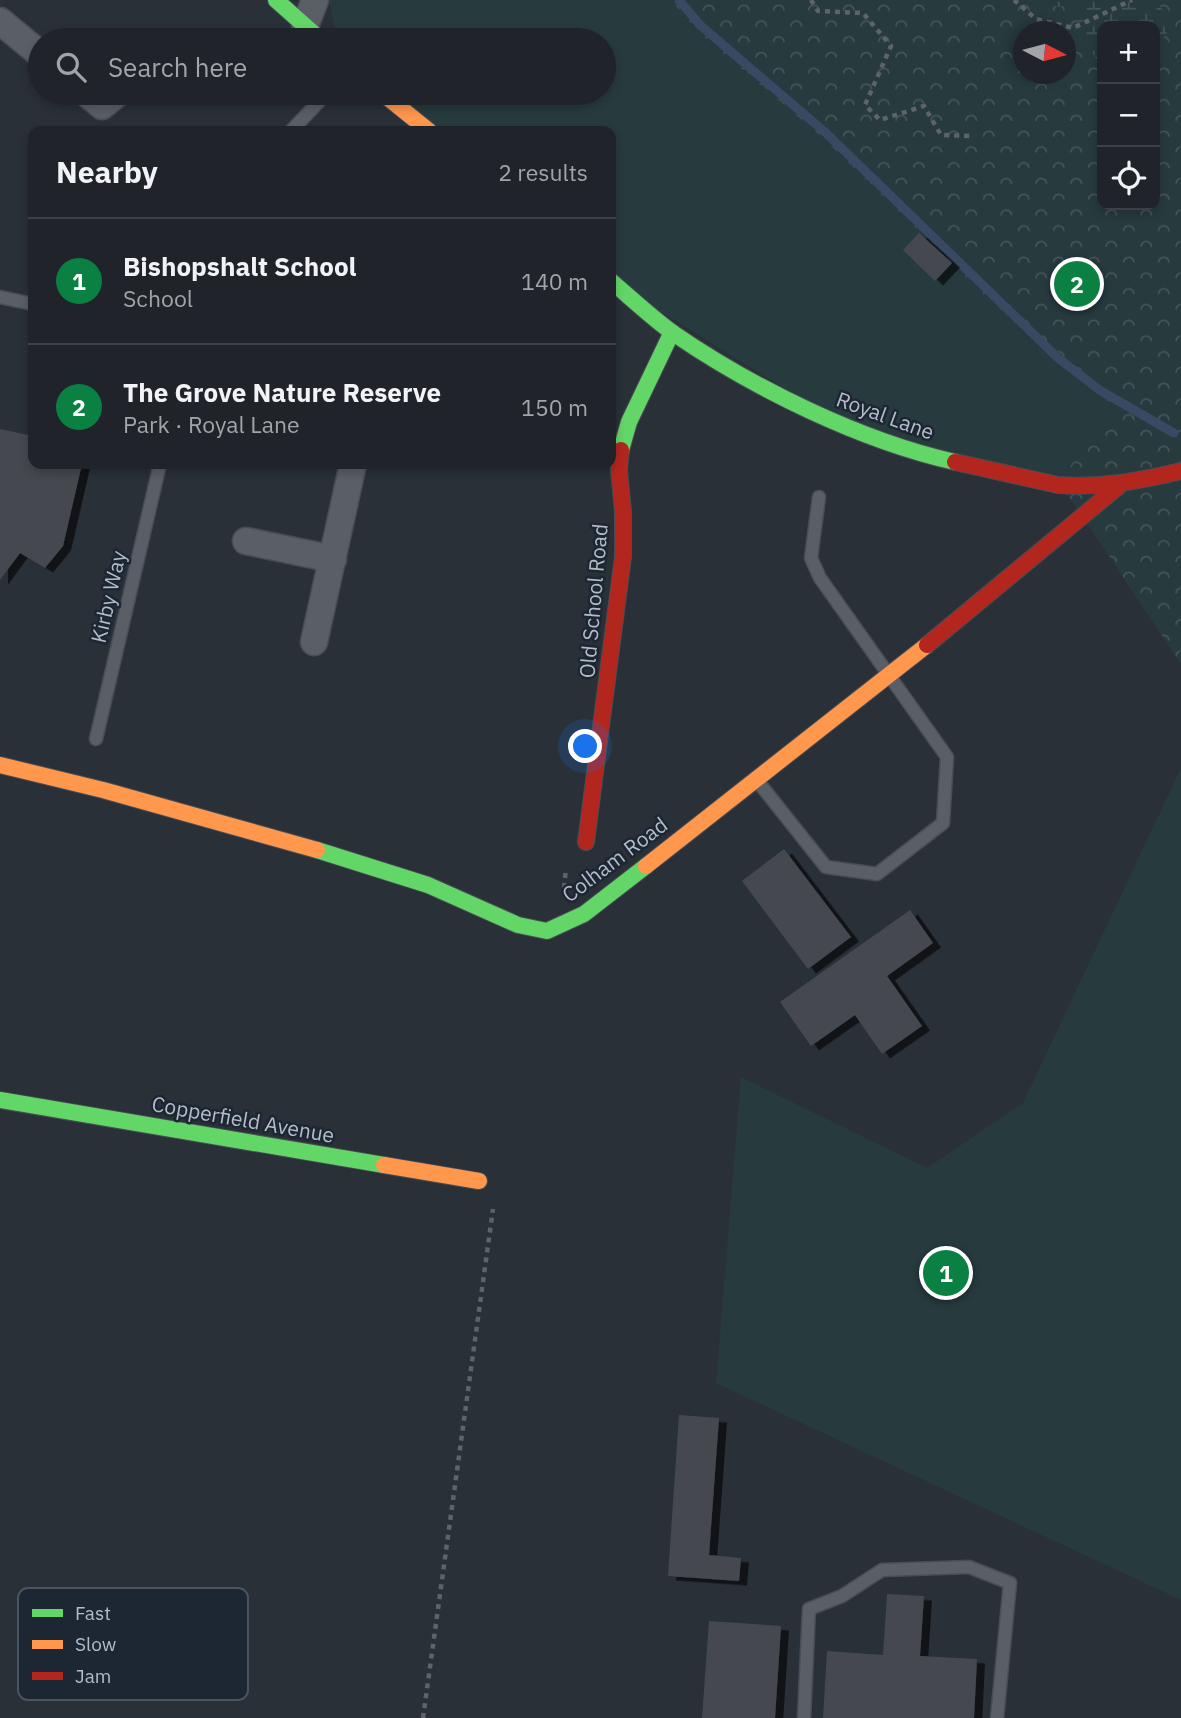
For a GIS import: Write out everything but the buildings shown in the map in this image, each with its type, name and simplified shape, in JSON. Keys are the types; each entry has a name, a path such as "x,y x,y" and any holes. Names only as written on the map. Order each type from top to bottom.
{"street":[{"path":"276,0 307,28"},
{"path":"313,28 315,0"},
{"path":"0,21 28,44"},
{"path":"397,105 423,126"},
{"name":"Royal Lane","path":"616,285 672,332 755,384 846,428 941,459 1058,485 1120,485 1181,471"},
{"name":"Old School Road","path":"616,453 672,332"},
{"path":"314,642 352,469"},
{"name":"Old School Road","path":"586,842 623,557 622,511 608,469"},
{"name":"Colham Road","path":"0,765 103,790 330,854 428,885 517,925 547,931 584,914 888,677 1120,485"},
{"path":"246,541 333,559"},
{"name":"Copperfield Avenue","path":"0,1100 479,1181"}],"lane":[{"path":"296,126 316,105"},
{"path":"0,297 28,302"},
{"name":"Kirby Way","path":"96,739 159,469"},
{"path":"756,780 826,867 877,874 943,823 947,757 820,578 811,558 819,497"},
{"path":"804,1718 809,1609 842,1597 882,1570 969,1567 1010,1583 997,1718"}],"path":[{"path":"811,0 818,11 863,13 891,46 865,105 880,120 924,106 942,135 970,136"},
{"path":"1014,0 1036,19 1073,28 1132,0"},
{"path":"567,922 563,897 568,855 586,842"},
{"path":"422,1718 494,1210 479,1181"}],"green space":[{"path":"329,0 1181,0 1181,402 1058,485 846,427 616,284 616,126 424,126 404,105 616,105 616,28 337,28"},
{"path":"671,0 1181,0 1181,664 1075,505 1058,485 1112,404 1054,363 823,138 698,32"},
{"path":"1041,0 1155,0 1173,23 1160,42 1160,21 1097,21 1097,60 1085,43 1075,7 1049,6"},
{"path":"1181,768 1181,1600 716,1383 741,1077 927,1168 1023,1103"}],"waterway":[{"path":"679,0 700,25 826,133 1058,358 1101,391 1174,433"}],"traffic: fast":[{"path":"276,0 308,28"},
{"path":"616,285 673,333 773,392 883,441 955,462"},
{"path":"621,450 629,422 672,332"},
{"path":"317,850 428,885 518,925 547,931 584,914 646,866"},
{"path":"0,1100 384,1165"}],"traffic: slow":[{"path":"397,105 423,126"},
{"path":"646,866 927,645"},
{"path":"0,765 103,790 317,850"},
{"path":"384,1165 479,1181"}],"traffic: jam":[{"path":"586,842 623,557 623,511 619,470 621,450"},
{"path":"955,462 1058,485 1074,486 1120,483 1181,471"},
{"path":"927,645 1120,485"}],"place":[{"name":"The Grove Nature Reserve","path":"1077,284"},
{"name":"Bishopshalt School","path":"946,1273"}]}
